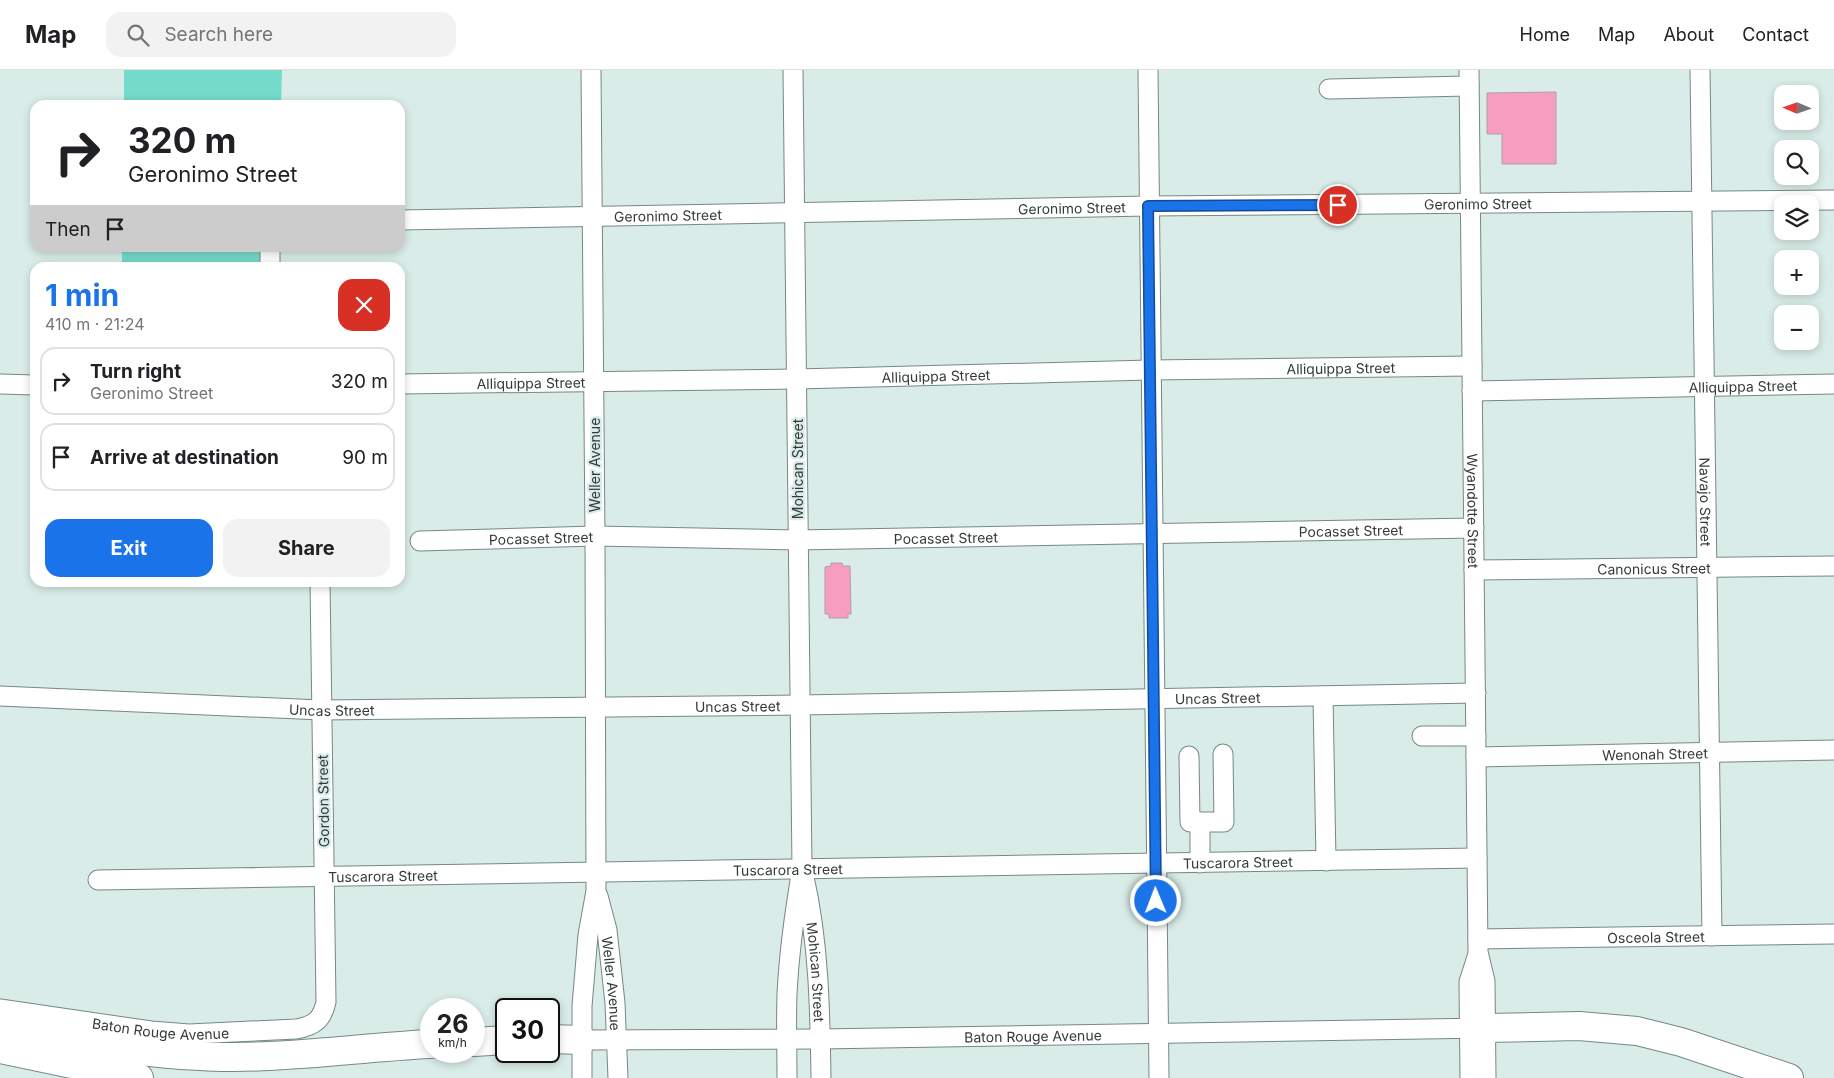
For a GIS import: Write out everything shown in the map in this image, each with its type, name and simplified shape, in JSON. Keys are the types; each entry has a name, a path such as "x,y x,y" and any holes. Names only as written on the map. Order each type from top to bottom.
{"highway":[{"path":"1477,1028 1579,1026 1637,1031 1680,1042 1789,1078"},
{"path":"0,1028 143,1051 231,1057 307,1054 420,1045"},
{"path":"560,1039 582,1040"},
{"path":"0,1049 139,1078"}],"street":[{"name":"Weller Avenue","path":"582,1078 583,988 588,935 596,891 591,70"},
{"name":"Mohican Street","path":"787,1078 788,970 794,913 802,869 793,70"},
{"path":"1148,70 1159,1078"},
{"name":"Navajo Street","path":"1700,70 1712,936"},
{"path":"1329,89 1469,78"},
{"name":"Wyandotte Street","path":"1469,78 1478,946 1485,982 1470,1078"},
{"name":"Geronimo Street","path":"405,220 1148,206 1834,200"},
{"name":"Alliquippa Street","path":"405,384 1472,366"},
{"path":"0,384 30,385"},
{"name":"Alliquippa Street","path":"1472,391 1834,384"},
{"name":"Pocasset Street","path":"420,541 595,536 797,540 1474,528"},
{"name":"Canonicus Street","path":"1474,570 1834,566"},
{"name":"Gordon Street","path":"320,587 326,1002 320,1019"},
{"name":"Uncas Street","path":"0,696 322,710 1155,700 1476,692"},
{"path":"1323,696 1326,861"},
{"path":"1422,736 1476,736"},
{"name":"Wenonah Street","path":"1476,757 1834,750"},
{"path":"1189,756 1190,822 1224,822 1223,754"},
{"path":"1200,822 1200,863"},
{"name":"Tuscarora Street","path":"98,880 1477,858"},
{"name":"Mohican Street","path":"802,869 812,912 819,999 821,1078"},
{"name":"Weller Avenue","path":"596,891 607,930 617,1040 618,1078"},
{"name":"Osceola Street","path":"1478,946 1712,936 1834,934"},
{"name":"Baton Rouge Avenue","path":"0,1009 132,1029 189,1034 296,1029 312,1025 320,1019"},
{"name":"Wyandotte Street","path":"1477,1028 1486,1078"},
{"name":"Baton Rouge Avenue","path":"582,1040 820,1040 1158,1032 1477,1028"}],"green space":[{"path":"124,70 282,70 281,100 124,100"},
{"path":"122,252 279,252 279,262 122,262"}],"building":[{"path":"1556,92 1556,164 1502,164 1502,134 1487,134 1487,93"},
{"path":"831,563 842,563 843,566 850,566 851,614 848,614 848,618 829,618 829,614 825,614 825,567 831,566"}],"route":[{"path":"1156,901 1148,206 1338,205"}]}
